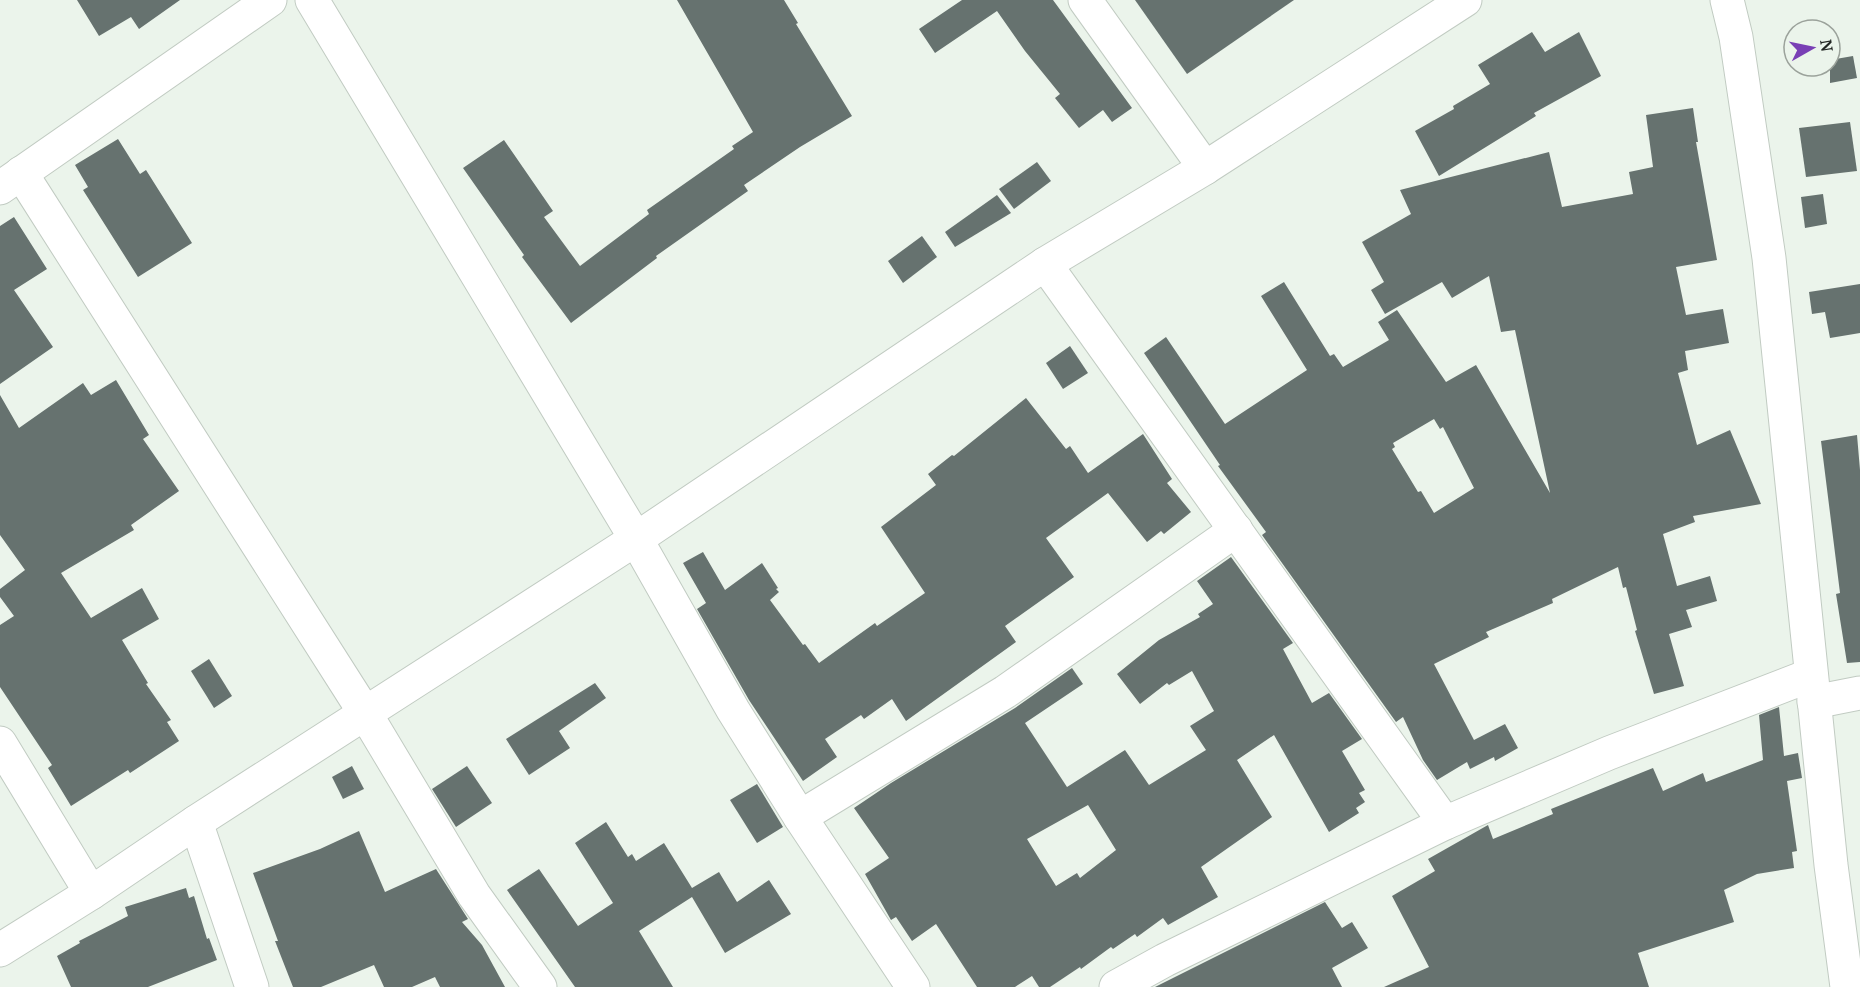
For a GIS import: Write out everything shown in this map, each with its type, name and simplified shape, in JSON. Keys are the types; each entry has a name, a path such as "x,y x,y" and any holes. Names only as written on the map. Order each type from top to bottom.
{"street":[{"path":"270,0 11,181 365,712 474,895 540,987"},
{"path":"312,0 636,539 733,710 800,817 913,987"},
{"path":"1085,0 1205,168"},
{"path":"0,950 636,539 1045,264 1205,168 1465,0"},
{"path":"1727,0 1736,37 1769,258 1831,865 1846,987"},
{"path":"1045,264 1445,823"},
{"path":"800,817 1005,692 1236,530"},
{"path":"1116,987 1165,960 1445,823 1609,753 1813,688 1860,693"},
{"path":"0,743 91,893"},
{"path":"196,822 252,987"}],"building":[{"path":"77,0 180,0 139,29 131,17 99,36"},
{"path":"677,0 784,0 852,116 800,147 744,185 748,191 656,256 657,258 571,323 522,257 524,255 463,168 504,140 553,211 544,217 580,266 649,214 647,210 734,149 732,146 753,132"},
{"path":"962,0 1053,0 1132,108 1112,122 1103,110 1079,128 1055,98 1060,94 1025,51 997,11 935,53 919,29"},
{"path":"1135,0 1294,0 1187,74"},
{"path":"1532,32 1545,52 1579,32 1601,76 1534,113 1536,116 1439,176 1415,131 1454,109 1453,106 1490,84 1478,65"},
{"path":"1853,56 1857,78 1830,83 1830,78 1842,78 1842,58"},
{"path":"1693,108 1698,142 1696,142 1717,260 1676,267 1686,315 1723,309 1729,343 1685,351 1688,370 1678,373 1697,445 1730,430 1761,504 1693,516 1695,522 1663,534 1677,586 1710,576 1717,601 1686,610 1692,627 1669,634 1684,686 1654,694 1635,631 1637,630 1626,587 1623,588 1618,567 1552,599 1553,603 1486,632 1489,637 1434,664 1474,740 1505,724 1518,748 1495,761 1494,757 1470,769 1467,762 1437,780 1423,760 1403,717 1396,722 1262,535 1266,532 1218,466 1220,465 1144,353 1166,337 1225,424 1307,370 1261,296 1284,282 1330,356 1334,354 1343,367 1389,340 1378,322 1397,310 1446,382 1476,365 1550,493 1515,330 1501,332 1489,276 1452,298 1442,282 1385,314 1371,290 1384,282 1362,242 1411,214 1400,190 1549,152 1562,207 1633,194 1629,172 1653,167 1646,115","holes":["1434,419 1440,429 1443,427 1474,488 1434,513 1421,491 1418,492 1392,449 1395,447 1393,443"]},
{"path":"1850,122 1857,171 1806,177 1799,128"},
{"path":"118,139 140,174 146,170 192,243 138,277 83,190 88,187 75,165"},
{"path":"1037,162 1051,181 1014,209 999,189"},
{"path":"1823,194 1827,224 1805,228 1801,197"},
{"path":"997,195 1011,213 955,247 945,232"},
{"path":"14,217 47,269 14,290 53,347 0,384 0,226"},
{"path":"922,236 937,257 903,283 888,261"},
{"path":"1860,284 1860,333 1830,338 1825,312 1812,314 1809,292"},
{"path":"1070,346 1088,373 1063,389 1046,363"},
{"path":"116,380 149,435 143,439 179,491 131,525 134,530 61,573 91,618 142,588 159,619 122,640 148,683 146,684 171,720 167,722 179,741 130,773 128,770 71,806 48,768 52,765 0,687 0,625 14,616 0,597 0,589 25,570 0,535 0,395 19,428 83,383 91,395"},
{"path":"1026,398 1066,449 1070,446 1088,473 1143,434 1172,479 1167,483 1191,512 1164,534 1161,531 1147,542 1108,493 1046,538 1074,577 1005,626 1016,642 906,721 892,699 864,719 861,715 825,739 837,757 803,781 749,700 697,609 706,603 683,563 703,552 725,590 762,563 779,592 770,600 819,663 875,623 877,626 925,593 881,527 936,485 928,474"},
{"path":"1857,435 1860,470 1860,662 1847,663 1836,594 1840,593 1821,441"},
{"path":"1231,557 1293,643 1283,649 1312,703 1329,693 1362,739 1342,751 1365,790 1359,793 1365,802 1356,808 1359,813 1329,832 1274,735 1237,760 1272,817 1201,867 1218,897 1168,925 1163,918 1137,937 1135,934 1113,949 1111,947 1081,969 1080,967 1050,987 1039,987 1032,976 1015,987 977,987 936,924 912,941 896,917 891,920 865,874 889,858 854,808 1015,708 1072,668 1083,684 1025,723 1067,787 1125,750 1149,785 1206,750 1190,726 1214,711 1192,671 1169,685 1167,683 1140,704 1117,674 1159,640 1200,617 1198,614 1213,604 1197,581","holes":["1088,805 1116,850 1080,878 1077,873 1056,886 1027,839"]},
{"path":"209,659 232,696 214,708 191,671"},
{"path":"595,683 606,698 559,731 570,748 529,775 506,739"},
{"path":"1779,707 1784,756 1798,753 1802,778 1787,781 1797,851 1792,852 1794,868 1757,874 1724,890 1734,922 1638,953 1649,987 1384,987 1429,967 1392,896 1435,871 1428,859 1488,825 1493,839 1553,814 1551,809 1653,768 1663,791 1703,773 1706,782 1763,760 1759,715"},
{"path":"352,766 364,789 343,799 332,777"},
{"path":"467,766 492,803 456,827 432,789"},
{"path":"757,784 783,827 757,843 730,800"},
{"path":"606,822 628,857 632,854 636,861 664,843 692,888 719,872 737,902 769,880 791,914 725,953 692,897 639,931 673,987 575,987 507,890 539,869 578,926 613,903 575,843"},
{"path":"359,831 385,892 436,869 468,919 462,922 482,945 505,987 440,987 435,977 412,987 384,987 374,965 321,987 293,987 253,873 320,849"},
{"path":"186,888 189,898 194,896 207,939 209,938 217,960 148,987 71,987 57,956 80,943 79,941 128,916 125,907"},
{"path":"1325,902 1342,928 1352,922 1368,948 1332,968 1342,987 1155,987"}]}
